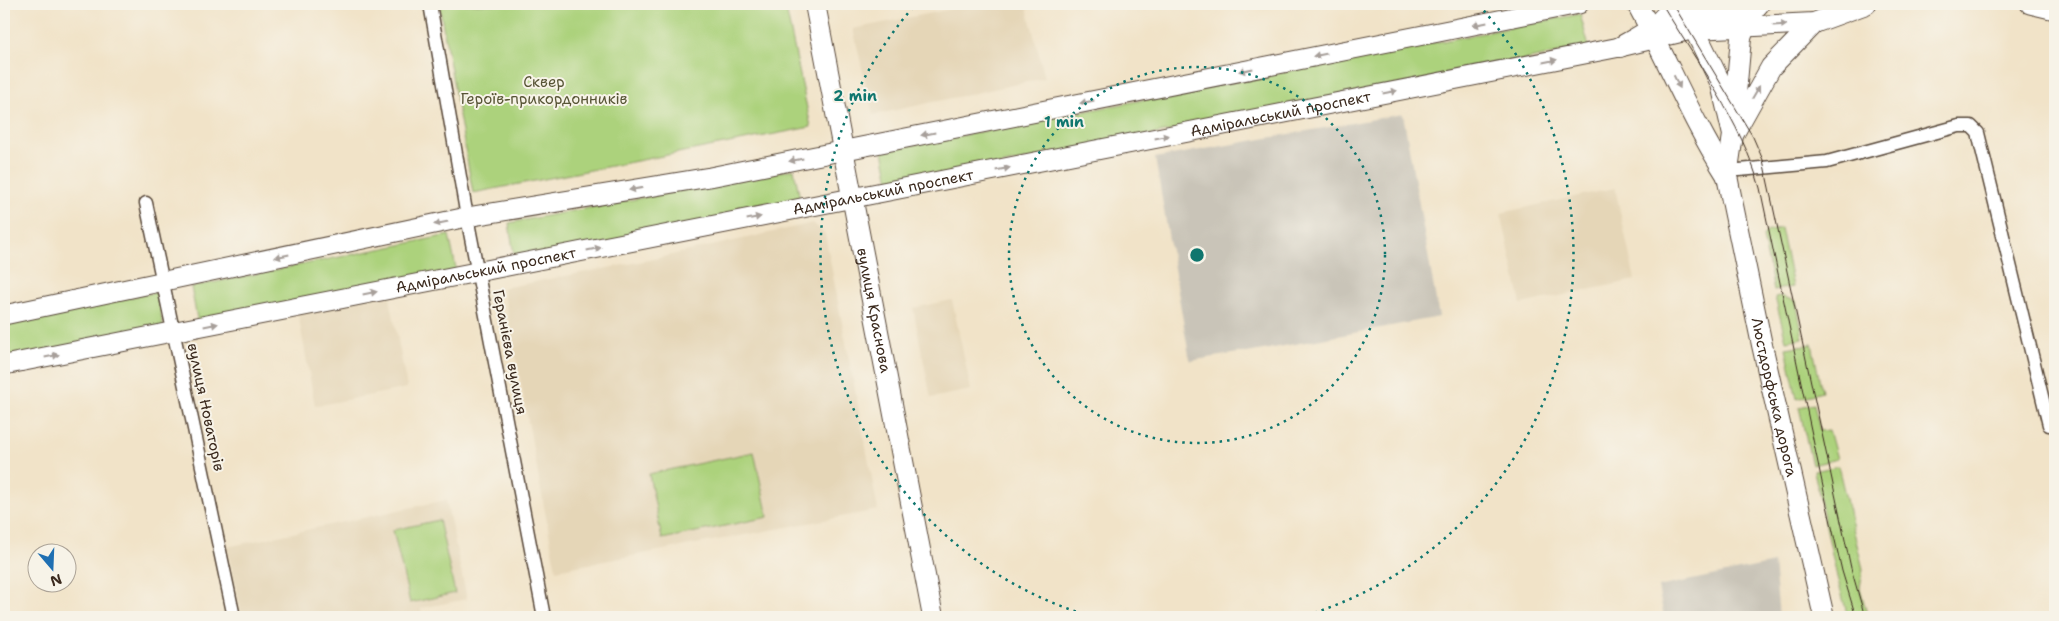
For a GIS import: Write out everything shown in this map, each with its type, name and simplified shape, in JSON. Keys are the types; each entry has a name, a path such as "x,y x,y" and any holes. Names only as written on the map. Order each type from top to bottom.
{"main road":[{"name":"вулиця Краснова","path":"814,4 933,617"},
{"path":"4,315 467,217 710,177 1579,4"},
{"name":"Люстдорфська дорога","path":"1637,4 1707,146 1727,173"},
{"path":"1620,47 1653,34 1684,12 1710,4"},
{"path":"1653,34 1668,14 1759,4"},
{"path":"1733,135 1741,38 1749,15 1759,4"},
{"path":"1684,12 1745,27 1814,22 1866,4"},
{"path":"2034,4 2055,10"},
{"name":"Люстдорфська дорога","path":"1684,12 1721,84 1733,135 1727,173 1762,345 1824,617"},
{"path":"1733,135 1771,67 1814,22"},
{"name":"Адміральський проспект","path":"4,365 1620,47"}],"street":[{"name":"Геранієва вулиця","path":"430,4 467,217 544,617"},
{"path":"1727,173 1827,162 1959,126 1970,126 1978,133 2049,425"},
{"name":"вулиця Новаторів","path":"146,203 234,617"}],"shaded area":[{"path":"975,4 1026,4 1045,78 873,115 853,29"},
{"path":"1403,114 1439,317 1247,353 1190,361 1155,158"},
{"path":"1615,188 1635,280 1521,304 1501,213"},
{"path":"813,223 825,234 878,510 556,570 503,288 654,259"},
{"path":"388,287 407,388 315,406 297,307"},
{"path":"952,300 971,390 931,398 913,308"},
{"path":"446,500 467,599 421,608 422,617 242,617 227,547"},
{"path":"1774,563 1779,617 1664,617 1658,587"}],"green space":[{"name":"Сквер Героїв-прикордонників","path":"439,4 785,4 811,127 473,193"},
{"path":"1580,14 1589,47 890,187 883,151"},
{"path":"794,169 801,204 515,262 509,223"},
{"path":"1781,228 1793,287 1774,290 1763,237 1766,232"},
{"path":"449,235 457,273 198,324 191,287"},
{"path":"157,292 164,331 4,363 4,323"},
{"path":"1779,296 1796,301 1803,338 1786,341 1775,297"},
{"path":"1812,344 1822,392 1797,399 1786,348"},
{"path":"1814,404 1820,431 1829,430 1837,459 1812,465 1799,407"},
{"path":"754,452 768,517 662,539 649,474"},
{"path":"1838,466 1863,569 1860,588 1867,614 1848,617 1837,577 1814,471"},
{"path":"439,520 455,593 410,603 393,530"}],"tram line":[{"path":"1662,4 1730,116 1742,139 1760,188 1826,501 1842,571 1856,617"},
{"path":"1673,4 1753,137 1763,160 1851,568 1865,617"}]}
